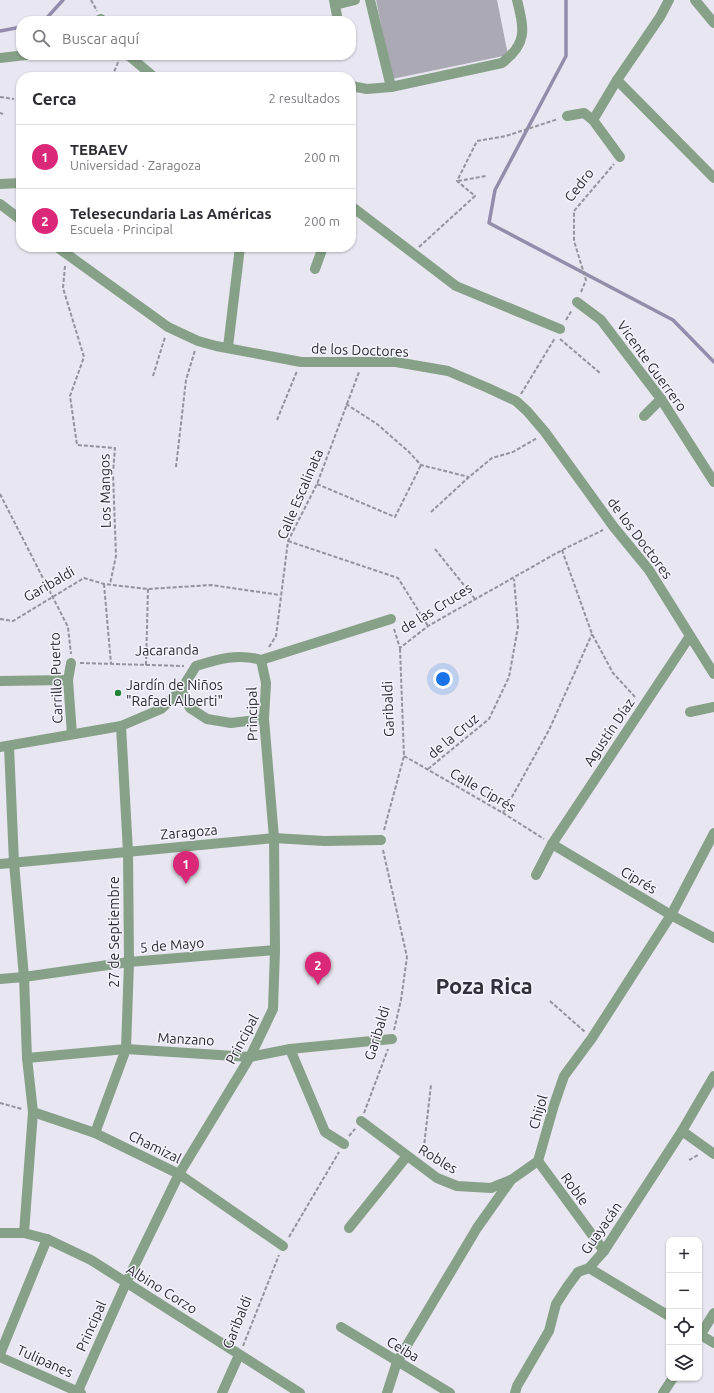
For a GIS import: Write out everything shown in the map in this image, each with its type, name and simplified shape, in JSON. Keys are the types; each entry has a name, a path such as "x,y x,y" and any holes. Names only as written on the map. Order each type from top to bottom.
{"street":[{"path":"337,16 335,2 356,0"},
{"path":"370,0 391,87"},
{"path":"356,87 367,89 391,87 502,63 514,54 522,38 522,20 517,0"},
{"path":"593,120 617,80 660,17 669,0"},
{"path":"695,0 714,23"},
{"path":"0,58 16,56"},
{"path":"134,60 148,72"},
{"path":"617,80 714,178"},
{"path":"567,116 584,113 593,120 620,157"},
{"path":"0,184 16,183"},
{"path":"0,204 16,216"},
{"path":"356,210 456,286 558,332"},
{"path":"228,347 239,252"},
{"path":"315,269 321,252"},
{"name":"de los Doctores","path":"66,253 168,327 198,341 263,356 301,362 396,362 448,371 516,401 527,411 545,432 613,526 649,570 714,674"},
{"name":"Vicente Guerrero","path":"577,302 601,320 661,399 714,482"},
{"path":"644,416 661,399"},
{"name":"de las Cruces","path":"262,660 391,619"},
{"name":"Agustín Díaz","path":"536,875 552,844 690,636"},
{"name":"Jacaranda","path":"196,666 216,659 238,656 262,660"},
{"name":"Principal","path":"78,1392 126,1283 179,1174 250,1057 273,1009 275,950 274,838 264,719 266,683 262,660"},
{"name":"Carrillo Puerto","path":"71,663 68,680 72,734"},
{"path":"24,1232 33,1112 27,1058 24,977 4,746 121,726 161,709 182,690 196,666"},
{"path":"0,681 68,680"},
{"path":"182,690 190,708 207,718 231,723 264,719"},
{"path":"690,712 713,709"},
{"name":"27 de Septiembre","path":"95,1133 126,1050 129,962 128,852 121,726"},
{"name":"Chijol","path":"538,1162 564,1076 592,1038 670,915 714,833"},
{"name":"Zaragoza","path":"0,864 274,838 324,841 381,840"},
{"name":"Ciprés","path":"552,844 670,915 714,938"},
{"name":"5 de Mayo","path":"0,978 24,977 129,962 275,950"},
{"name":"Manzano","path":"27,1058 126,1050 250,1057 290,1049 392,1039"},
{"path":"290,1049 325,1132 344,1144"},
{"name":"Guayacán","path":"514,1393 549,1331 556,1304 567,1286 578,1272 589,1268 604,1251 682,1131 714,1076"},
{"name":"Chamizal","path":"33,1112 95,1133 179,1174 283,1246"},
{"name":"Robles","path":"361,1121 437,1178 457,1186 491,1188 511,1180"},
{"path":"682,1131 714,1154"},
{"path":"349,1228 407,1156"},
{"path":"387,1393 397,1362 478,1228 511,1180 538,1162"},
{"name":"Roble","path":"538,1162 604,1251"},
{"name":"Albino Corzo","path":"0,1234 24,1232 47,1239 90,1260 300,1393"},
{"name":"Tulipanes","path":"47,1239 0,1355 78,1392"},
{"path":"589,1268 666,1314"},
{"path":"702,1332 714,1312"},
{"name":"Ceiba","path":"341,1327 450,1393"},
{"path":"702,1336 714,1343"},
{"name":"Garibaldi","path":"222,1393 239,1355"},
{"path":"664,1393 671,1381"}],"path":[{"path":"91,0 99,16"},
{"path":"114,72 119,60"},
{"path":"0,97 14,99"},
{"path":"457,181 477,141 506,136 567,116"},
{"name":"Cedro","path":"577,302 586,280 574,242 574,211 620,157"},
{"path":"457,181 486,176"},
{"path":"412,253 475,196 457,181"},
{"name":"Los Mangos","path":"66,253 63,288 84,357 70,396 77,445 115,448 113,473 116,556 110,584"},
{"path":"516,401 577,302"},
{"path":"153,376 168,327"},
{"path":"558,332 600,373"},
{"path":"176,467 186,380 198,341"},
{"path":"277,420 301,362"},
{"name":"Calle Escalinata","path":"262,660 276,636 288,541 318,484 346,404 363,362"},
{"path":"346,404 377,424 409,452 421,465 469,477"},
{"path":"431,512 492,458 513,452 545,432"},
{"path":"318,484 395,517 421,465"},
{"name":"Carrillo Puerto","path":"0,494 54,596 68,628 71,663"},
{"name":"de las Cruces","path":"391,619 400,648 428,626 475,599 562,550 613,526"},
{"path":"288,541 398,578 428,626"},
{"path":"436,549 475,599"},
{"path":"562,550 592,634 613,673 643,707"},
{"name":"Garibaldi","path":"0,619 13,621 84,578 104,584 148,590 211,585 281,595"},
{"name":"de la Cruz","path":"428,769 489,719 509,677 518,627 514,578"},
{"path":"104,584 111,664"},
{"path":"146,665 148,590"},
{"path":"503,813 549,730 592,634"},
{"name":"Garibaldi","path":"239,1355 283,1246 344,1144 361,1121 392,1039 401,1000 407,957 381,840 404,756 400,648"},
{"name":"Jacaranda","path":"71,663 196,666"},
{"name":"Calle Ciprés","path":"404,756 503,813 552,844"},
{"path":"550,1001 592,1038"},
{"path":"422,1166 430,1085"},
{"path":"0,1103 33,1112"}],"building":[{"path":"376,0 497,0 508,55 392,79"}],"waterway":[{"path":"49,16 63,0"},
{"path":"566,0 566,56 495,190 489,223 673,320 714,362"},
{"path":"0,31 16,28"}],"place":[{"name":"Jardín de Niños \"Rafael Alberti\"","path":"118,693"},
{"name":"TEBAEV","path":"186,884"},
{"name":"Telesecundaria Las Américas","path":"318,985"}],"district":[{"name":"Poza Rica","path":"484,986"}]}
